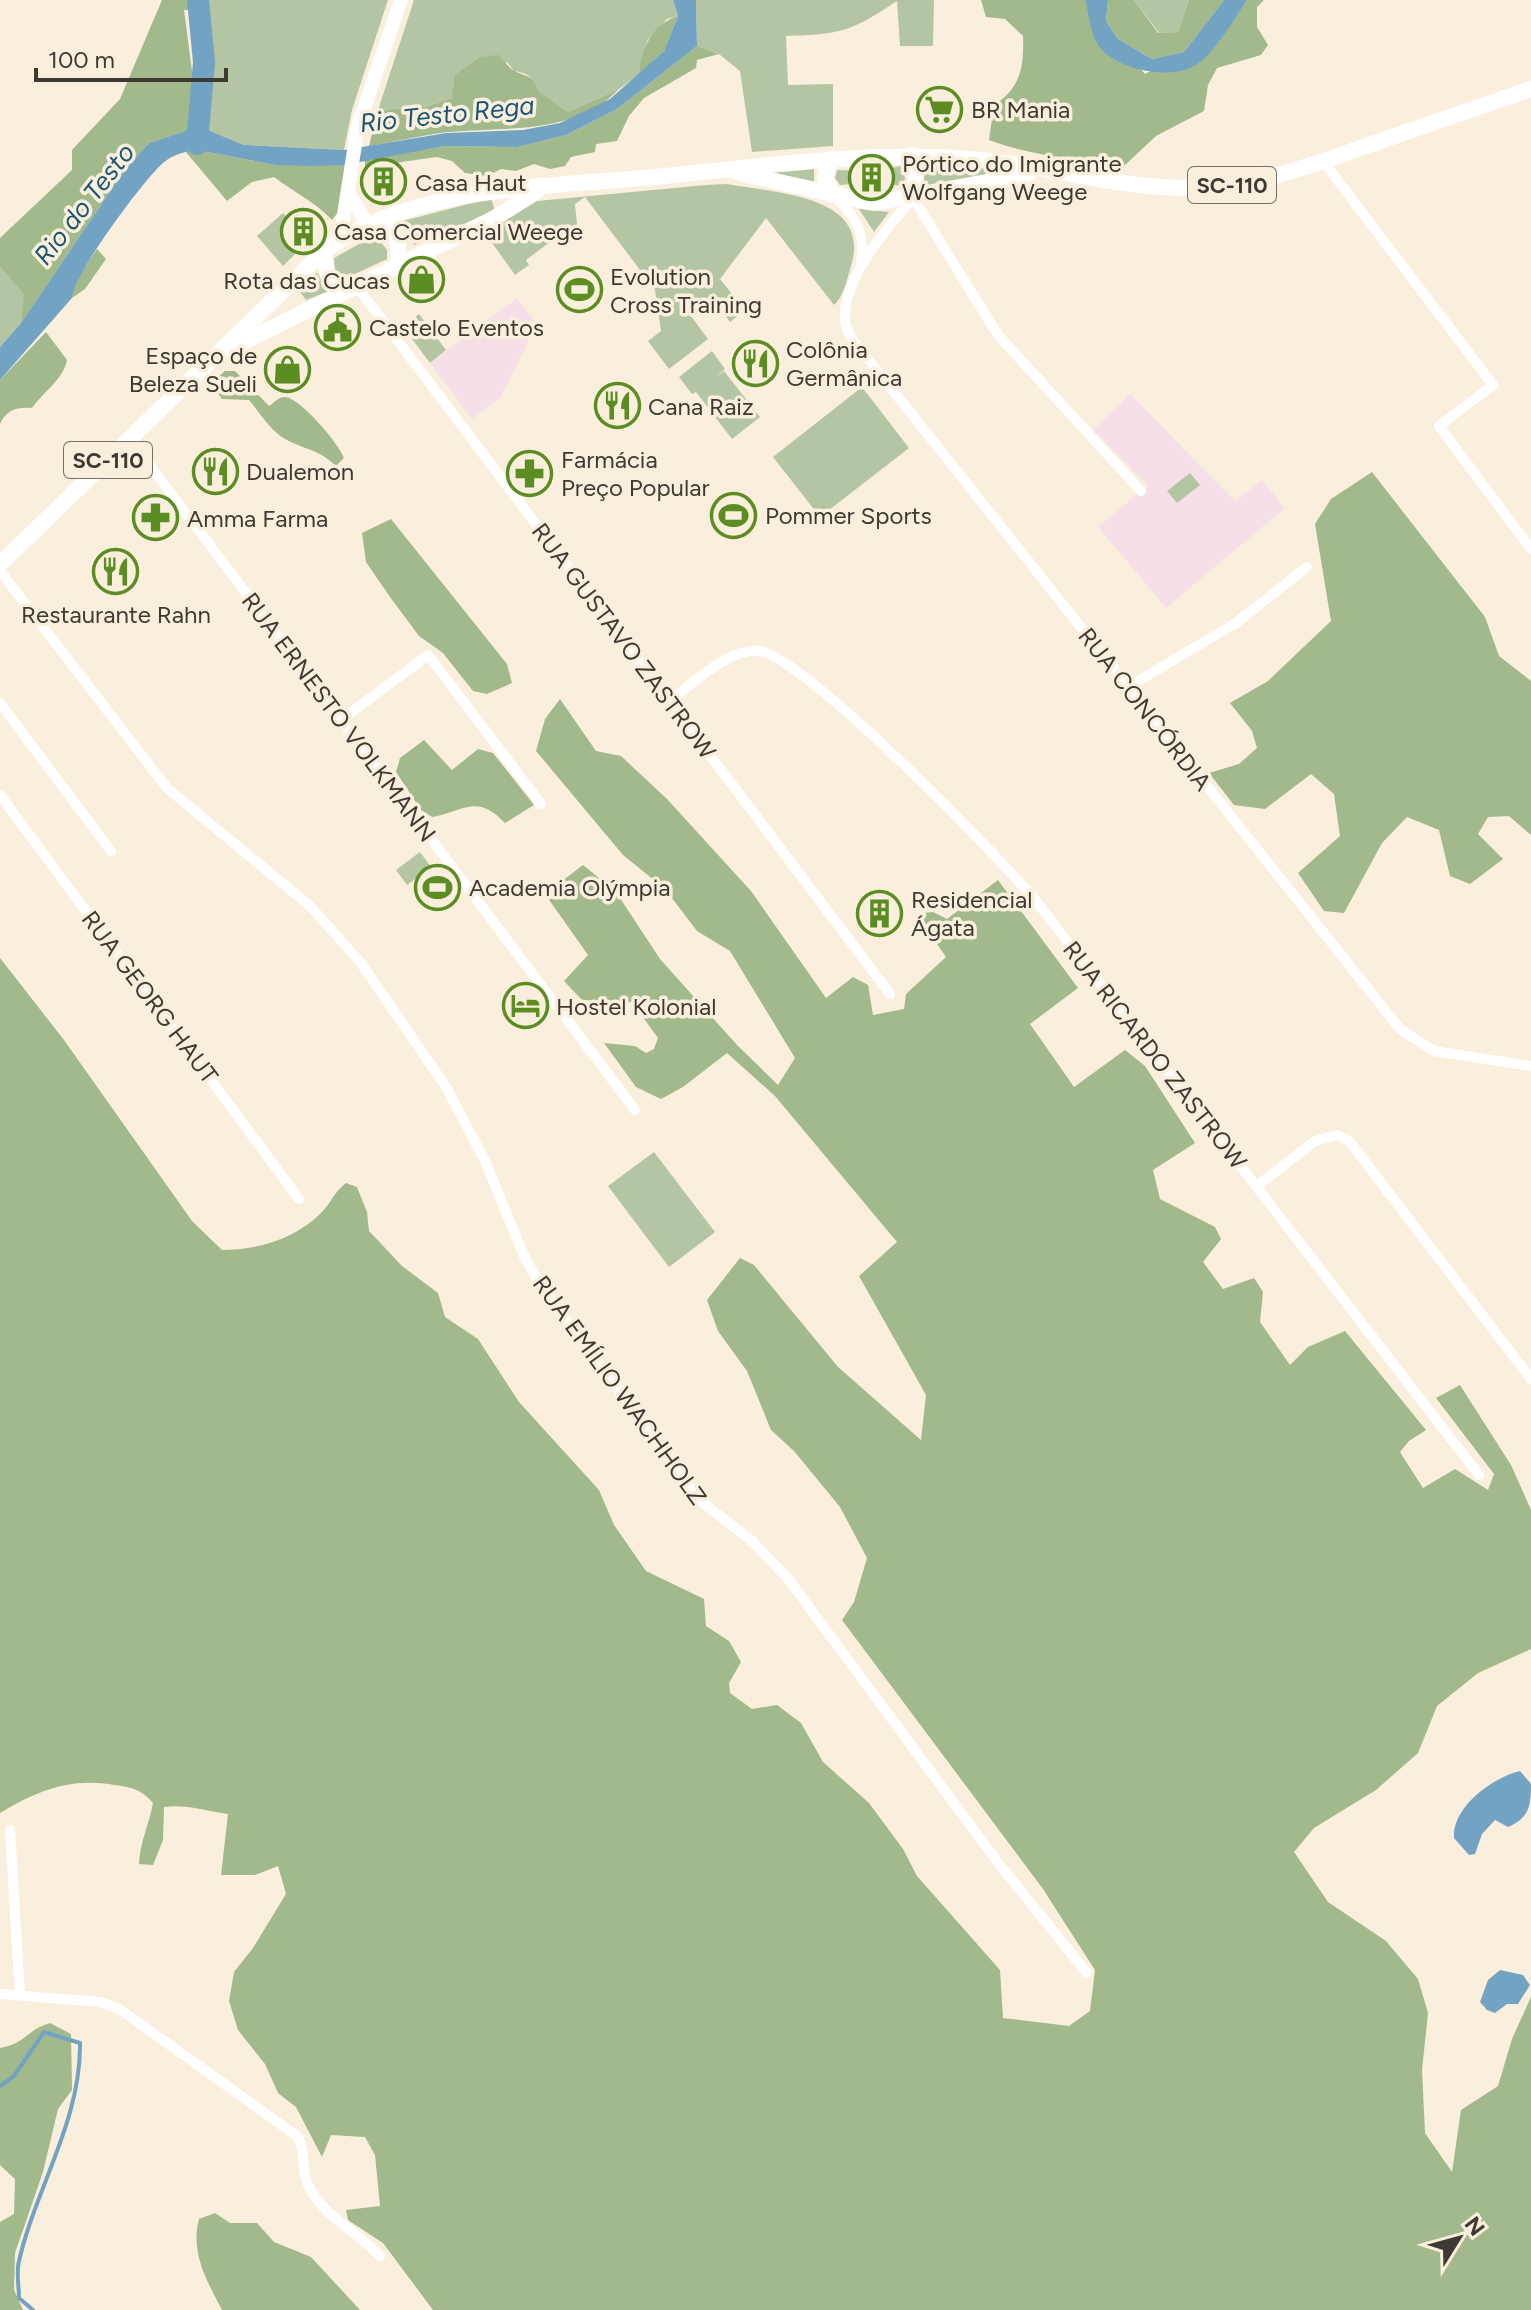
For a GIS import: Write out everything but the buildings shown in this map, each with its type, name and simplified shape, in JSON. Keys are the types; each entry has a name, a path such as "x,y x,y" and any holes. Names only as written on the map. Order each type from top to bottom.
{"main road":[{"path":"340,239 362,111 401,0"},
{"name":"SC-110","path":"0,564 323,252 340,239 374,222 483,195 831,159 913,155 979,159 1148,186 1190,188 1256,181 1531,89"},
{"path":"913,155 916,177 913,198"},
{"path":"831,159 825,177 833,195"},
{"name":"SC-110","path":"726,170 874,203 913,198 998,178 1053,172"},
{"name":"SC-110","path":"216,356 493,219 542,188"},
{"path":"348,192 374,222 398,243 398,267"},
{"path":"323,252 329,279 339,286 358,288"}],"street":[{"path":"1323,161 1493,385 1439,426 1531,549"},
{"name":"RUA CONCÓRDIA","path":"833,195 849,211 863,234 860,267 844,311 847,331 1400,1029 1434,1051 1531,1066"},
{"path":"913,198 998,335 1141,491"},
{"name":"RUA CONCÓRDIA","path":"860,267 913,198"},
{"name":"RUA GUSTAVO ZASTROW","path":"358,288 890,994"},
{"name":"RUA ERNESTO VOLKMANN","path":"130,439 635,1110"},
{"path":"1128,687 1236,623 1307,567"},
{"name":"RUA EMÍLIO WACHHOLZ","path":"0,571 167,788 310,906 361,963 446,1087 485,1161 524,1256 541,1286 703,1503 752,1541 789,1580 999,1864 1087,1973"},
{"name":"RUA RICARDO ZASTROW","path":"669,701 744,652 760,651 776,657 819,689 1009,869 1479,1475"},
{"path":"341,720 428,655 541,804"},
{"path":"0,703 111,851"},
{"name":"RUA GEORG HAUT","path":"0,795 299,1199"},
{"path":"1257,1186 1315,1141 1338,1135 1350,1142 1531,1379"},
{"path":"10,1830 20,1995"},
{"path":"0,1994 113,2005 282,2123 304,2146 305,2172 310,2189 329,2213 380,2256"}],"shaded area":[{"path":"517,298 537,324 501,397 472,419 430,363"},
{"path":"1130,394 1235,501 1262,480 1285,508 1166,608 1098,527 1148,485 1093,430"}],"green space":[{"path":"162,0 208,0 208,11 184,10 192,71 191,129 149,143 126,168 21,323 24,294 0,267 0,238 72,170 72,150 120,99"},
{"path":"208,0 388,0 352,110 344,150 244,145 208,130 214,62"},
{"path":"414,0 673,0 678,16 667,19 647,41 639,74 619,89 568,112 537,91 530,76 514,71 507,62 452,98 426,107 378,110"},
{"path":"696,0 934,0 933,46 900,46 897,1 845,29 786,36 788,85 833,84 833,146 752,152 740,71 719,54 697,46"},
{"path":"981,0 1085,0 1088,10 1145,74 1222,36 1247,0 1264,0 1257,7 1257,27 1268,45 1261,55 1217,68 1208,85 1204,111 1156,136 1125,165 1056,157 989,140 994,105 1010,91 1019,75 1023,36 1005,19 986,17"},
{"path":"1108,0 1134,0 1158,33 1178,32 1189,0 1224,0 1184,52 1152,59 1118,39 1106,21"},
{"path":"1134,0 1189,0 1178,32 1159,33"},
{"path":"678,16 664,51 639,74 643,55 655,31"},
{"path":"697,46 719,54 697,60 696,68 644,98 629,116 617,141 596,144 595,152 571,157 565,166 550,169 534,164 516,171 501,169 487,176 465,173 452,161 437,157 365,167 365,159 444,146 518,147 566,135 617,109"},
{"path":"498,55 513,70 531,79 538,91 568,112 619,89 601,104 561,122 448,132 369,146 378,110 426,107 452,98 455,75 480,57"},
{"path":"197,150 275,165 345,165 339,211 332,220 274,177 252,182 227,201 185,151"},
{"path":"922,161 996,167 996,173 924,186"},
{"path":"901,166 905,178 903,186 878,183 877,171"},
{"path":"814,168 814,183 767,172"},
{"path":"837,170 865,171 865,183 840,185 835,178"},
{"path":"727,184 792,195 834,211 847,224 854,242 846,282 834,305 766,218 720,279 745,310 730,322 711,296 688,312 708,339 669,369 648,341 661,331 655,290 585,197 575,204 578,234 561,248 554,239 526,260 529,265 515,275 490,240 494,227 537,201"},
{"path":"491,198 495,211 414,245 403,221"},
{"path":"859,209 889,212 874,232"},
{"path":"283,213 292,223 280,234 297,252 283,266 257,236"},
{"path":"375,235 387,250 387,259 344,279 335,272 334,258"},
{"path":"97,249 106,259 85,289 72,298 71,288"},
{"path":"0,267 25,294 21,323 0,347"},
{"path":"317,273 329,291 306,300 300,292 302,285"},
{"path":"419,314 446,350 430,363 403,327"},
{"path":"46,332 67,360 65,367 32,408 13,410 0,424 0,380"},
{"path":"712,351 725,369 715,378 724,371 760,417 732,439 696,392 692,394 679,377"},
{"path":"225,371 235,371 269,406 279,398 293,400 328,433 344,458 336,466 318,453 285,439 249,400 222,399 215,389 217,378"},
{"path":"862,387 909,448 820,517 773,457"},
{"path":"1372,472 1485,617 1499,656 1531,681 1531,835 1509,816 1488,817 1478,834 1503,859 1470,884 1450,876 1439,830 1407,817 1382,843 1344,913 1324,911 1298,873 1340,836 1334,794 1311,774 1265,809 1234,805 1209,773 1239,764 1257,748 1252,731 1230,703 1268,681 1331,621 1315,524 1331,499"},
{"path":"1190,473 1200,485 1177,503 1167,491"},
{"path":"391,519 507,664 512,683 487,694 473,691 443,653 419,636 390,597 366,562 362,533"},
{"path":"560,699 596,751 621,756 667,799 751,891 826,998 853,977 868,985 873,1015 904,1009 906,994 946,957 919,918 924,913 933,912 947,919 998,880 1078,988 1030,1024 1074,1087 1125,1050 1145,1066 1195,1143 1153,1170 1160,1199 1215,1227 1221,1239 1203,1262 1223,1289 1254,1278 1263,1292 1260,1322 1290,1365 1308,1347 1345,1331 1426,1430 1409,1441 1400,1452 1423,1488 1455,1469 1488,1490 1494,1474 1436,1398 1460,1385 1511,1465 1531,1510 1531,1649 1478,1673 1437,1706 1418,1753 1376,1790 1314,1828 1294,1852 1328,1902 1386,1941 1418,1979 1428,2013 1422,2070 1425,2133 1452,2172 1461,2110 1498,2086 1512,2039 1531,1997 1531,2310 433,2310 383,2243 348,2220 346,2210 380,2206 375,2155 365,2137 331,2135 322,2157 296,2107 278,2093 265,2064 238,2030 229,2001 234,1972 253,1948 286,1894 278,1866 255,1875 221,1875 228,1814 180,1806 164,1807 163,1840 153,1865 139,1864 153,1803 140,1792 127,1787 99,1783 69,1784 41,1792 0,1813 0,958 64,1040 192,1221 222,1250 249,1248 288,1236 322,1212 346,1183 357,1187 367,1212 369,1231 402,1266 438,1293 445,1317 478,1339 519,1402 599,1490 614,1525 646,1571 704,1599 706,1626 729,1641 741,1662 729,1683 730,1693 752,1709 777,1705 801,1723 823,1762 869,1803 903,1849 917,1876 1000,1970 1003,2018 1069,2026 1090,2011 1095,1970 1043,1889 842,1620 854,1602 867,1558 840,1507 794,1451 771,1430 747,1371 718,1331 707,1300 740,1258 754,1265 838,1367 921,1440 926,1395 859,1276 897,1242 775,1096 727,1053 683,1087 661,1099 636,1087 604,1043 635,1046 646,1053 654,1049 658,1038 632,1002 582,1000 564,981 588,955 545,894 583,865 616,892 660,959 737,1045 778,1085 795,1058 730,951 697,931 665,889 623,855 536,751 545,719"},
{"path":"424,740 452,770 478,749 493,753 534,805 505,823 478,806 432,817 421,810 396,772 400,758"},
{"path":"420,852 431,867 407,885 396,870"},
{"path":"654,1152 715,1232 669,1267 608,1186"},
{"path":"50,2023 71,2034 72,2090 58,2109 43,2172 15,2253 14,2290 23,2310 0,2310 0,2222 14,2214 15,2179 0,2165 0,2048 16,2043"},
{"path":"215,2213 230,2223 257,2223 274,2242 311,2257 360,2310 222,2310 202,2266 197,2243 199,2219"}],"water":[{"path":"673,0 696,0 697,46 617,109 566,135 518,147 444,146 344,165 275,165 197,150 170,158 154,173 110,229 83,271 72,298 0,380 0,347 21,323 126,168 149,143 191,129 208,130 244,145 344,150 446,133 523,130 560,123 610,99 664,51 678,16"},
{"path":"1085,0 1108,0 1106,21 1118,39 1152,59 1184,52 1224,0 1247,0 1222,37 1199,63 1182,71 1158,72 1123,64 1104,52 1093,34"},
{"path":"1520,1771 1531,1784 1525,1815 1508,1827 1495,1820 1482,1834 1475,1854 1469,1855 1454,1838 1460,1815 1486,1787"},
{"path":"1500,1970 1523,1975 1530,1985 1518,2004 1507,2004 1495,2013 1480,2002 1488,1980"}],"waterway":[{"name":"Rio do Testo","path":"197,144 204,62 198,0"},
{"path":"0,2086 14,2076 44,2032 80,2043 78,2072 66,2127 18,2265 19,2298 33,2310"}],"place":[{"name":"BR Mania","path":"940,109"},
{"name":"Pórtico do Imigrante Wolfgang Weege","path":"871,177"},
{"name":"Casa Haut","path":"384,182"},
{"name":"Casa Comercial Weege","path":"303,231"},
{"name":"Rota das Cucas","path":"421,280"},
{"name":"Evolution Cross Training","path":"579,290"},
{"name":"Castelo Eventos","path":"338,327"},
{"name":"Colônia Germânica","path":"755,363"},
{"name":"Espaço de Beleza Sueli","path":"288,369"},
{"name":"Cana Raiz","path":"617,406"},
{"name":"Dualemon","path":"215,471"},
{"name":"Farmácia Preço Popular","path":"530,473"},
{"name":"Pommer Sports","path":"734,515"},
{"name":"Amma Farma","path":"156,518"},
{"name":"Restaurante Rahn","path":"116,572"},
{"name":"Academia Olýmpia","path":"438,887"},
{"name":"Residencial Ágata","path":"880,913"},
{"name":"Hostel Kolonial","path":"525,1006"}],"water label":[{"name":"Rio Testo Rega","path":"447,114"}]}
